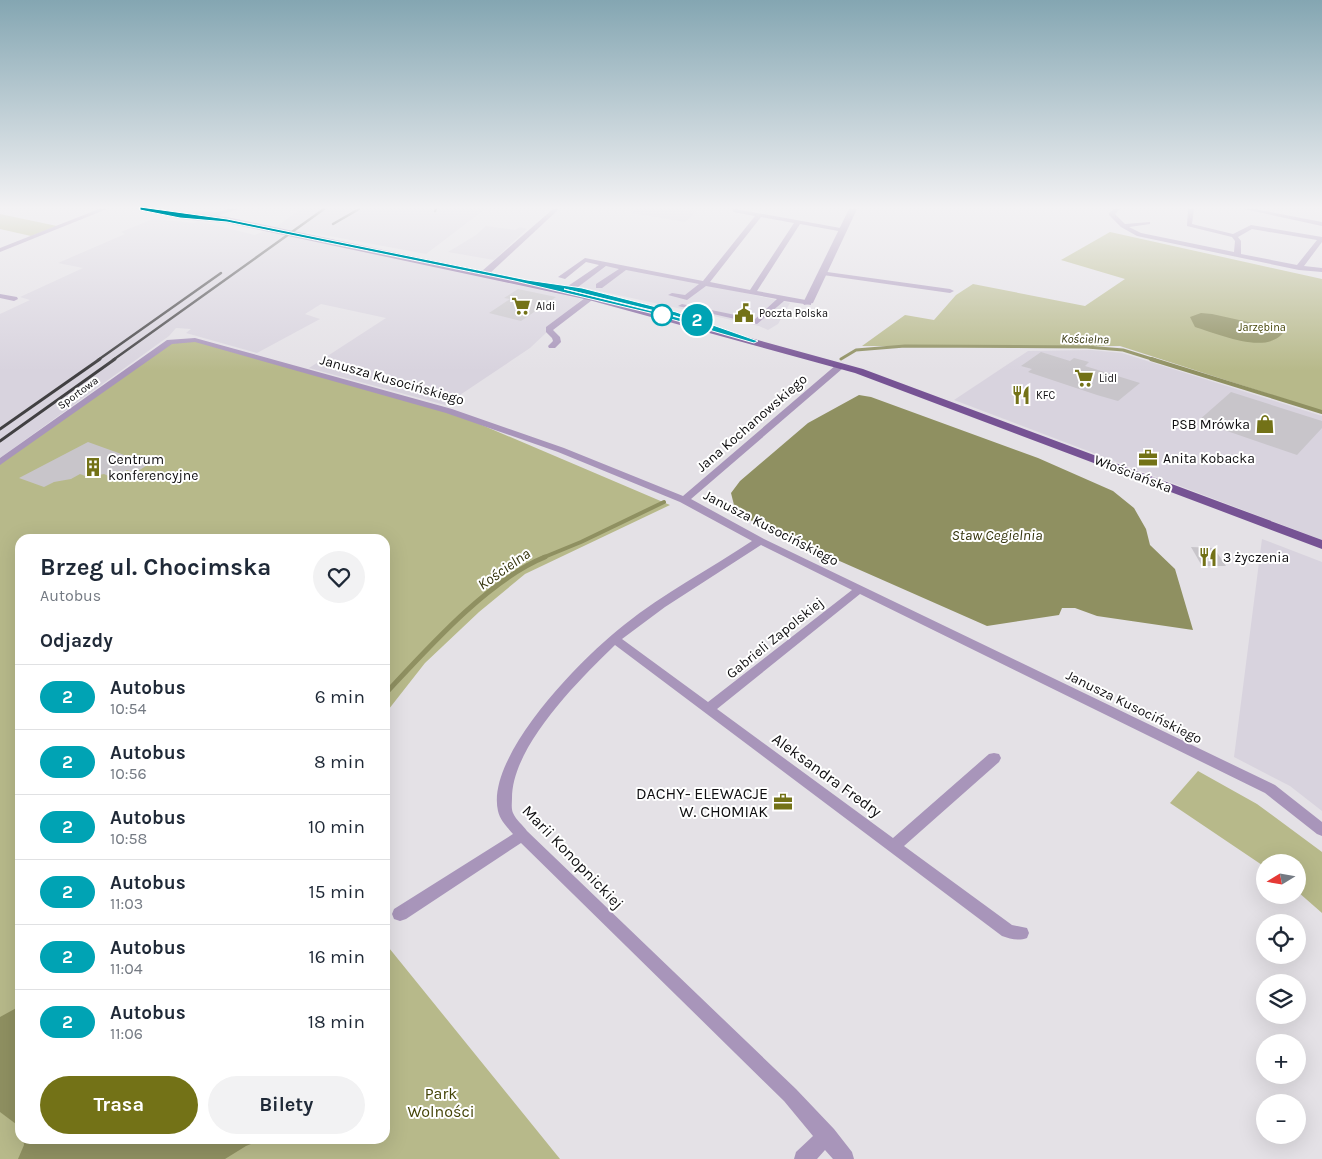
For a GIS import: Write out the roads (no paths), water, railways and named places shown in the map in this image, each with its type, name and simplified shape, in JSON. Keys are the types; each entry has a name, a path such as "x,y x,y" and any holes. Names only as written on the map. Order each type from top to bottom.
{"main road":[{"path":"437,263 515,279 595,292"},
{"path":"515,279 595,292"},
{"name":"Włościańska","path":"595,292 674,313 754,341 839,367 854,375 944,402 1322,545"}],"street":[{"path":"485,273 496,263"},
{"path":"562,277 581,263"},
{"path":"601,263 808,303 828,263"},
{"path":"672,295 687,298 705,283 721,263"},
{"path":"753,292 772,263"},
{"path":"1273,263 1322,270"},
{"path":"1298,268 1302,263"},
{"path":"571,288 606,264"},
{"path":"552,346 557,342 556,337 549,329 624,268"},
{"path":"823,273 950,291"},
{"path":"0,296 14,299"},
{"path":"682,306 757,322 783,298"},
{"name":"Janusza Kusocińskiego","path":"170,342 195,340 450,411 561,450 684,500 760,542 1270,790 1322,830"},
{"name":"Sportowa","path":"0,462 170,342"},
{"name":"Jana Kochanowskiego","path":"684,500 839,367"},
{"name":"Marii Konopnickiej","path":"760,542 630,626 591,659 536,726 510,768 504,802 506,813 522,835 790,1095 845,1159"},
{"name":"Gabrieli Zapolskiej","path":"708,709 860,589"},
{"name":"Aleksandra Fredry","path":"614,639 1008,931 1021,933"},
{"path":"894,846 994,758"},
{"path":"400,914 522,835"},
{"path":"803,1159 827,1136"}],"water":[{"path":"1201,313 1285,330 1278,338 1268,342 1243,341 1195,327 1190,317"},
{"name":"Staw Cegielnia","path":"859,395 871,397 1038,458 1113,491 1134,508 1146,529 1150,545 1175,569 1193,630 1097,616 1075,608 1062,608 1059,615 987,626 776,533 736,513 731,493 740,481 808,423"},
{"path":"15,1009 15,1123 0,1112 0,1017"},
{"path":"251,1144 225,1159 18,1159 24,1145"}],"waterway":[{"name":"Kościelna","path":"841,359 856,350 905,346 1087,347 1123,350 1155,360"},
{"name":"Kościelna","path":"1151,359 1322,412"},
{"name":"Kościelna","path":"542,558 581,542 664,502"},
{"name":"Kościelna","path":"390,689 459,617 480,599 523,568 545,557"}],"railway":[{"path":"113,360 248,263"},
{"path":"98,360 221,273"},
{"path":"0,429 100,359"},
{"path":"0,441 115,359"}],"place":[{"name":"Aldi","path":"521,306"},
{"name":"Poczta Polska","path":"744,313"},
{"name":"Lidl","path":"1084,378"},
{"name":"KFC","path":"1021,395"},
{"name":"PSB Mrówka","path":"1265,424"},
{"name":"Anita Kobacka","path":"1148,458"},
{"name":"Centrum konferencyjne","path":"93,467"},
{"name":"3 życzenia","path":"1208,557"},
{"name":"DACHY- ELEWACJE W. CHOMIAK","path":"783,802"}],"park label":[{"name":"Jarzębina","path":"1262,327"},
{"name":"Park Wolności","path":"441,1102"}]}
